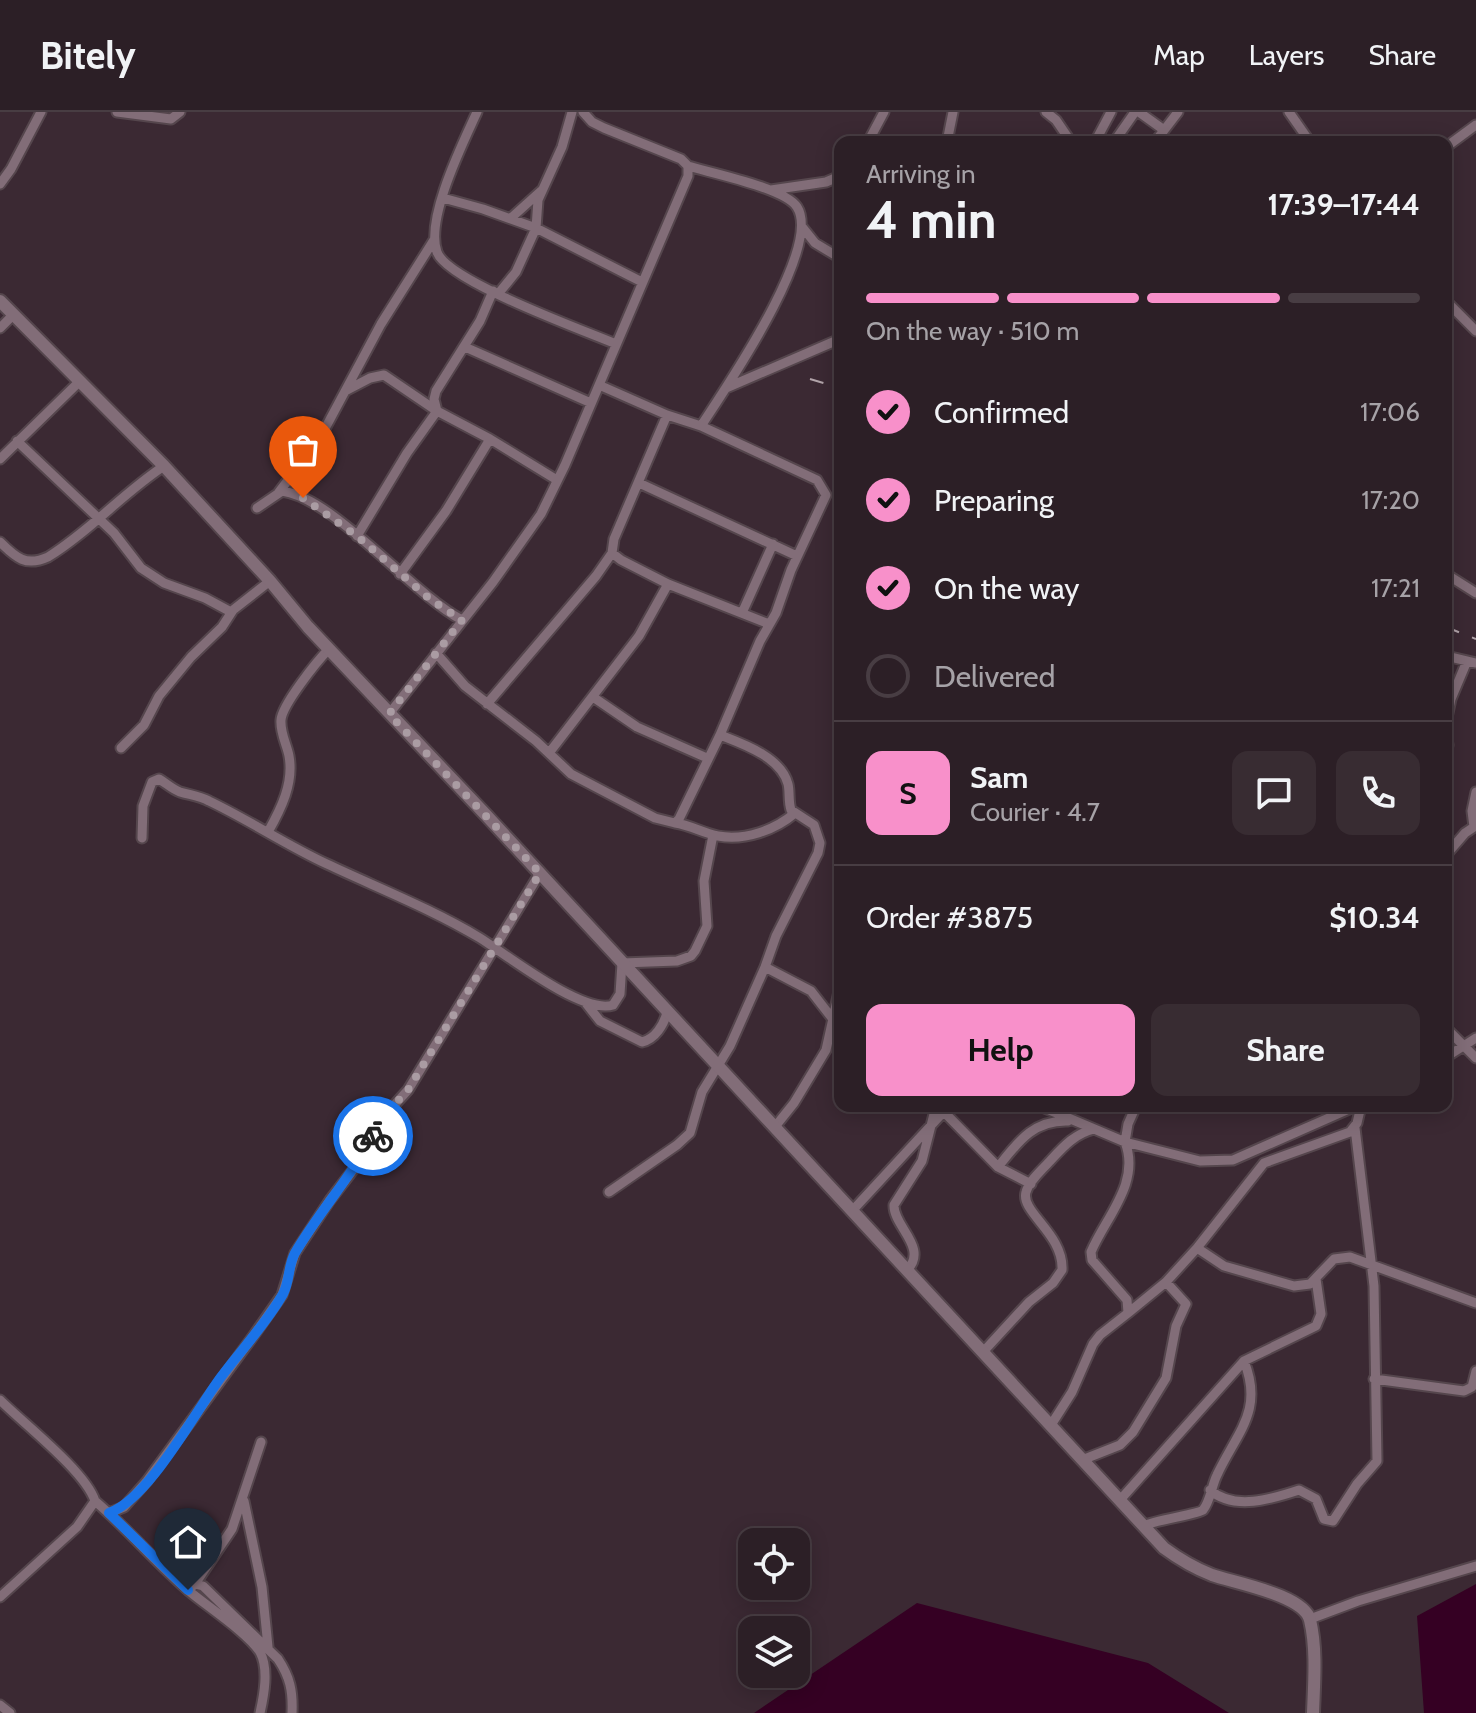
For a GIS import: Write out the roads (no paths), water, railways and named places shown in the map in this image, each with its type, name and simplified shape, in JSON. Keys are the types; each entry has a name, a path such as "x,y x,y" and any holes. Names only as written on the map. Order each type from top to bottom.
{"main road":[{"path":"0,301 164,466 389,714 1164,1548 1180,1560 1215,1576 1283,1597 1302,1607 1310,1619 1313,1713"}],"street":[{"path":"0,184 41,112"},
{"path":"117,112 171,119 180,112"},
{"path":"257,508 279,492 306,459 401,291 434,240 455,160 477,112"},
{"path":"357,536 407,453 437,411 436,391 495,292 516,272 536,228 536,213 543,189 579,112 604,128 672,154 688,166 771,190 796,206 803,228 815,243 834,254"},
{"path":"871,136 884,112"},
{"path":"948,136 953,112"},
{"path":"1046,112 1067,136"},
{"path":"1098,136 1111,112"},
{"path":"1119,136 1137,112 1164,130"},
{"path":"1160,136 1178,112"},
{"path":"1289,112 1306,136"},
{"path":"1452,143 1476,125"},
{"path":"389,714 526,538 541,514 688,176 688,166"},
{"path":"771,190 807,186 834,178"},
{"path":"511,218 543,189"},
{"path":"443,198 536,228 642,282"},
{"path":"701,426 747,356 777,299 803,228"},
{"path":"434,240 445,264 495,292 616,344"},
{"path":"1452,307 1476,331"},
{"path":"0,328 13,315"},
{"path":"726,388 834,342"},
{"path":"465,347 591,403"},
{"path":"345,392 370,378 384,375 437,411 557,480"},
{"path":"0,459 80,381"},
{"path":"599,385 667,415 701,426 817,480 826,497 797,556 780,603 720,735 688,803 675,823"},
{"path":"487,704 612,553 614,539 667,415"},
{"path":"400,574 446,511 490,439"},
{"path":"17,441 99,518 141,568 174,587 231,612"},
{"path":"0,542 17,558 38,561 58,551 164,466"},
{"path":"639,483 797,556"},
{"path":"279,492 303,498 357,536 431,600 462,620"},
{"path":"742,613 773,544"},
{"path":"612,553 668,584 769,624"},
{"path":"1452,578 1476,593"},
{"path":"121,748 148,719 169,683 219,630 231,612 270,581"},
{"path":"549,753 647,625 668,584"},
{"path":"268,832 290,780 289,759 281,729 282,715 304,679 329,649"},
{"path":"436,653 457,678 571,774 655,818 696,827 713,835 732,837 759,833 783,823 795,813"},
{"path":"1452,697 1471,662"},
{"path":"593,697 637,727 707,758"},
{"path":"609,1192 686,1137 702,1092 735,1035 776,936 818,853 820,843 814,825 795,813 789,805 788,784 779,769 743,744 720,735"},
{"path":"142,838 143,806 156,779 177,790 207,799 326,864 455,924 514,964 585,1002 604,1008 616,1002 620,994 622,963 677,961 691,956 695,951 707,926 704,881 713,835"},
{"path":"1452,849 1472,830 1476,792"},
{"path":"1452,838 1472,830"},
{"path":"109,1513 124,1507 170,1453 282,1295 295,1253 360,1161 387,1113 408,1090 540,873"},
{"path":"765,967 811,991 834,1019"},
{"path":"585,1002 600,1021 642,1042 648,1041 659,1031 667,1012"},
{"path":"774,1128 821,1061 834,1027"},
{"path":"1452,1035 1476,1058"},
{"path":"1452,1053 1476,1038"},
{"path":"852,1211 940,1112"},
{"path":"947,1112 998,1167 1031,1184"},
{"path":"1055,1112 1125,1142 1200,1161 1233,1160 1344,1112"},
{"path":"1128,1313 1127,1300 1092,1260 1091,1252 1121,1197 1129,1161 1125,1142 1133,1112"},
{"path":"1210,1490 1222,1500 1241,1501 1285,1497 1299,1490 1316,1499 1324,1519 1333,1521 1357,1484 1377,1461 1375,1313 1355,1128 1357,1112"},
{"path":"998,1167 1020,1141 1038,1126 1048,1122 1080,1122"},
{"path":"907,1270 914,1261 913,1252 907,1231 894,1213 894,1205 918,1168 932,1125"},
{"path":"1051,1425 1072,1392 1100,1335 1166,1282 1264,1163 1355,1128"},
{"path":"983,1352 1029,1302 1053,1283 1062,1270 1059,1247 1026,1204 1025,1195 1031,1184 1074,1137 1095,1129"},
{"path":"1197,1248 1224,1266 1294,1286 1310,1284 1334,1259 1341,1256 1371,1263 1476,1303"},
{"path":"1120,1500 1244,1361 1316,1326 1321,1314 1316,1279"},
{"path":"1082,1460 1127,1440 1166,1378 1176,1326 1186,1304 1166,1282"},
{"path":"1143,1526 1159,1519 1200,1512 1250,1415 1252,1387 1244,1361"},
{"path":"1374,1379 1464,1391 1472,1387 1476,1371"},
{"path":"0,1400 71,1468 93,1492 95,1501 253,1643 261,1655 265,1692 260,1713"},
{"path":"191,1587 228,1537 261,1442"},
{"path":"243,1498 263,1595 268,1647"},
{"path":"0,1597 77,1527 95,1501"},
{"path":"1310,1619 1358,1601 1476,1566"},
{"path":"191,1587 203,1586 268,1647 288,1673 293,1697 292,1713"},
{"path":"0,1705 10,1713"}],"railway":[{"path":"810,379 834,386"},
{"path":"1452,629 1476,639"}]}
